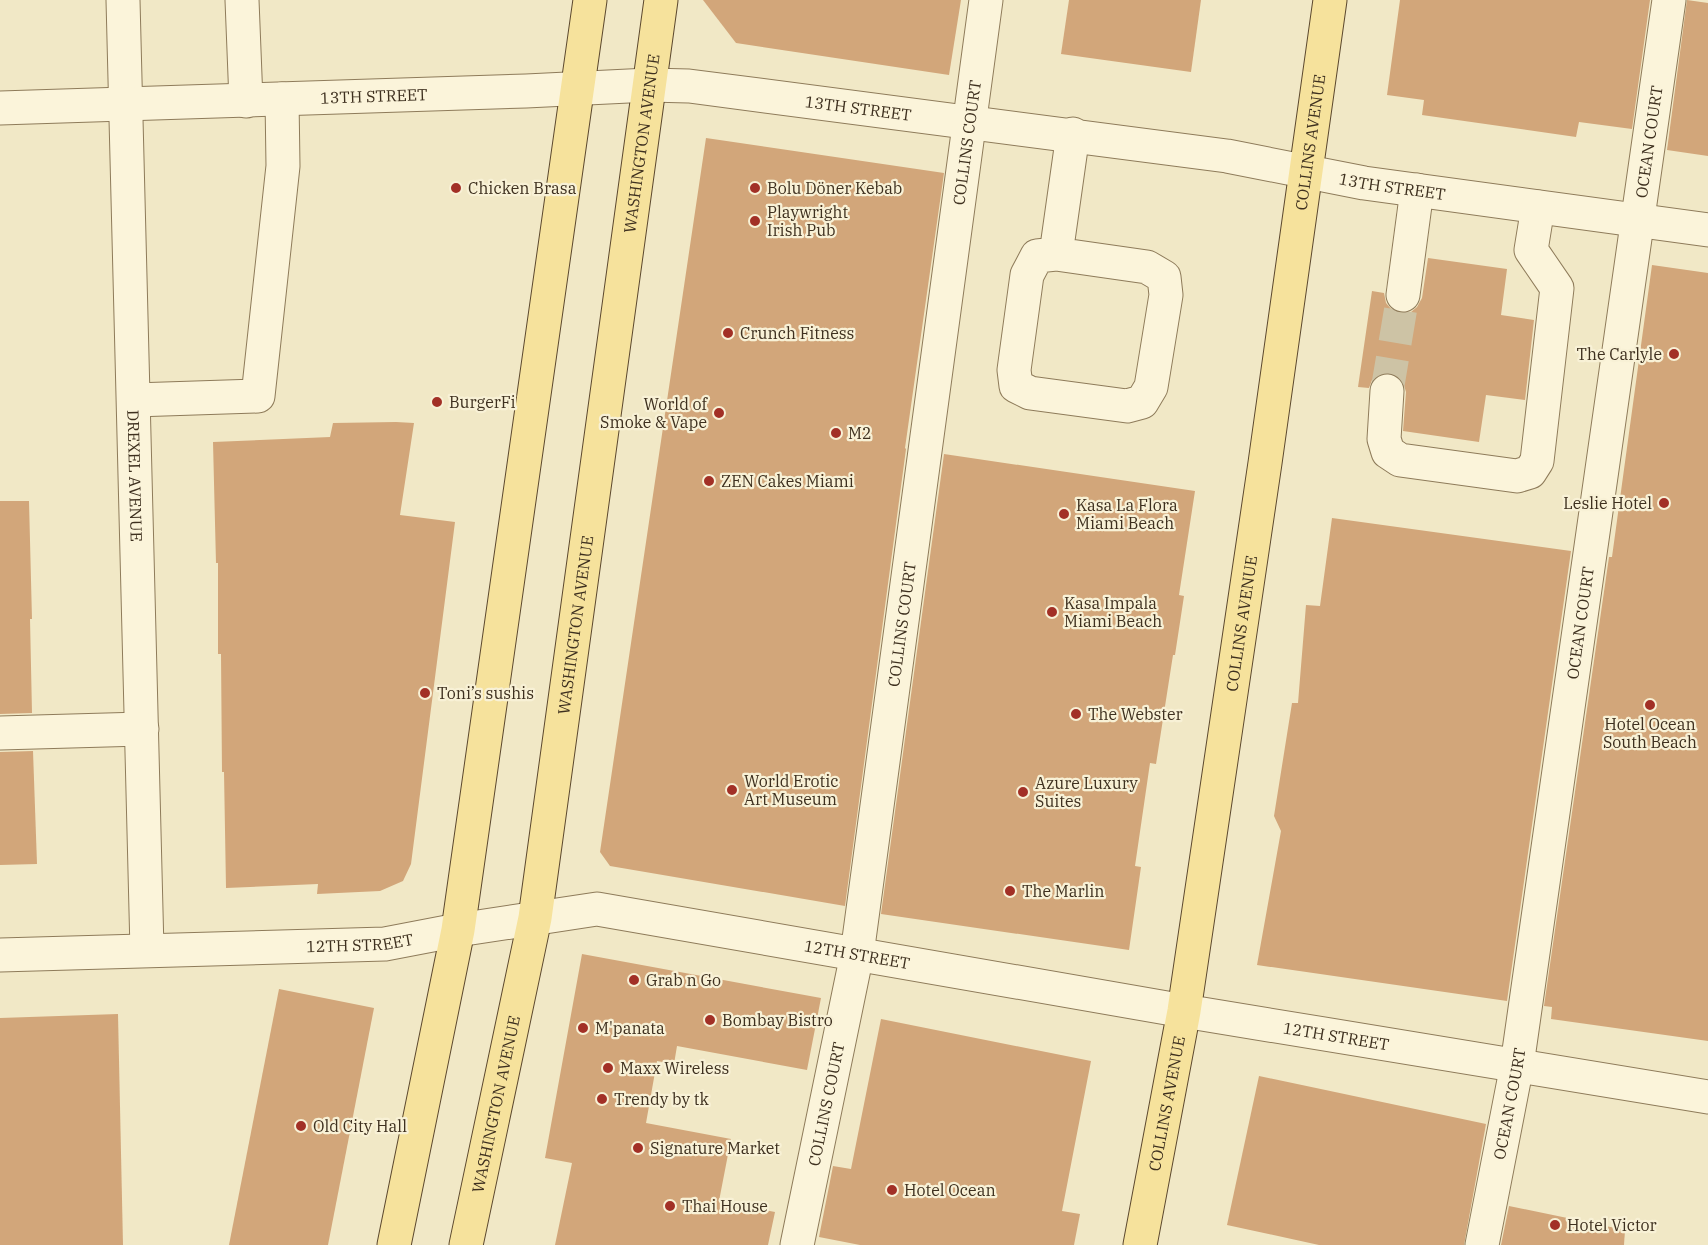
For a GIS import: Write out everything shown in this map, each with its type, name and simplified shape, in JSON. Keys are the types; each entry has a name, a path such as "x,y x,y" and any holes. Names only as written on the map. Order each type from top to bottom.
{"main road":[{"path":"394,1245 458,930 590,0"},
{"name":"WASHINGTON AVENUE","path":"466,1245 535,918 661,0"},
{"name":"COLLINS AVENUE","path":"1140,1245 1184,1011 1330,0"}],"street":[{"name":"DREXEL AVENUE","path":"123,0 147,950"},
{"path":"242,0 246,101"},
{"name":"COLLINS COURT","path":"797,1245 857,954 986,0"},
{"name":"OCEAN COURT","path":"1482,1245 1517,1065 1669,0"},
{"name":"13TH STREET","path":"0,108 649,85 689,86 1073,134 1227,156 1364,183 1708,230"},
{"path":"134,400 258,396 283,166 282,99"},
{"path":"1056,254 1073,134"},
{"path":"1403,295 1417,190"},
{"path":"1387,391 1384,439 1388,452 1400,460 1517,476 1530,472 1537,461 1557,288 1531,250 1538,207"},
{"path":"1056,254 1146,267 1164,277 1166,295 1151,387 1142,402 1127,406 1030,393 1016,386 1014,370 1027,275 1037,256 1056,254"},
{"path":"0,733 142,729"},
{"name":"12TH STREET","path":"0,955 386,944 458,930 597,909 1184,1011 1708,1097"}],"building":[{"path":"703,0 961,0 949,75 736,43"},
{"path":"1069,0 1201,0 1191,72 1061,54"},
{"path":"1400,0 1650,0 1632,129 1579,122 1576,137 1422,115 1424,100 1387,95"},
{"path":"1687,0 1708,3 1708,156 1667,150"},
{"path":"706,138 944,173 905,448 845,906 610,866 600,852"},
{"path":"1428,258 1507,269 1501,315 1534,320 1525,400 1486,395 1479,442 1403,431 1406,392 1403,382 1397,375 1388,372 1379,374 1372,380 1369,388 1358,387 1372,291 1384,293 1386,303 1392,310 1401,314 1411,312 1422,298"},
{"path":"1652,265 1708,273 1708,1041 1551,1019 1552,1007 1544,1006 1609,557 1612,557"},
{"path":"333,423 414,423 400,515 455,522 411,864 403,881 380,891 317,894 318,884 226,888 221,654 218,654 218,563 216,563 213,442 330,437"},
{"path":"944,454 1195,491 1179,595 1184,596 1175,655 1173,655 1156,764 1150,763 1135,866 1141,867 1129,950 881,914"},
{"path":"0,501 29,501 32,713 0,714"},
{"path":"1332,518 1571,551 1507,1001 1257,965 1281,831 1274,816 1292,703 1298,703 1306,605 1320,606"},
{"path":"33,751 37,864 0,865 0,752"},
{"path":"582,954 821,998 807,1070 677,1046 674,1064 657,1061 646,1123 731,1139 719,1201 775,1212 768,1245 555,1245 572,1163 545,1158"},
{"name":"Old City Hall","path":"279,989 374,1008 328,1245 229,1245"},
{"path":"118,1014 123,1245 0,1245 0,1018"},
{"path":"881,1019 1091,1061 1062,1211 1080,1214 1074,1245 860,1245 819,1237 833,1166 851,1169"},
{"path":"1259,1076 1486,1124 1464,1245 1319,1245 1227,1225"},
{"name":"Hotel Victor","path":"1509,1206 1625,1230 1624,1245 1501,1245"}],"tunnel":[{"path":"1387,391 1403,295"}],"place":[{"name":"Chicken Brasa","path":"456,188"},
{"name":"Bolu Döner Kebab","path":"755,188"},
{"name":"Playwright Irish Pub","path":"755,221"},
{"name":"Crunch Fitness","path":"728,333"},
{"name":"The Carlyle","path":"1674,354"},
{"name":"BurgerFi","path":"437,402"},
{"name":"World of Smoke & Vape","path":"719,413"},
{"name":"M2","path":"836,433"},
{"name":"ZEN Cakes Miami","path":"709,481"},
{"name":"Leslie Hotel","path":"1664,503"},
{"name":"Kasa La Flora Miami Beach","path":"1064,514"},
{"name":"Kasa Impala Miami Beach","path":"1052,612"},
{"name":"Toni’s sushis","path":"425,693"},
{"name":"Hotel Ocean South Beach","path":"1650,705"},
{"name":"The Webster","path":"1076,714"},
{"name":"World Erotic Art Museum","path":"732,790"},
{"name":"Azure Luxury Suites","path":"1023,792"},
{"name":"The Marlin","path":"1010,891"},
{"name":"Grab n Go","path":"634,980"},
{"name":"Bombay Bistro","path":"710,1020"},
{"name":"M'panata","path":"583,1028"},
{"name":"Maxx Wireless","path":"608,1068"},
{"name":"Trendy by tk","path":"602,1099"},
{"name":"Old City Hall","path":"301,1126"},
{"name":"Signature Market","path":"638,1148"},
{"name":"Hotel Ocean","path":"892,1190"},
{"name":"Thai House","path":"670,1206"},
{"name":"Hotel Victor","path":"1555,1225"}]}
